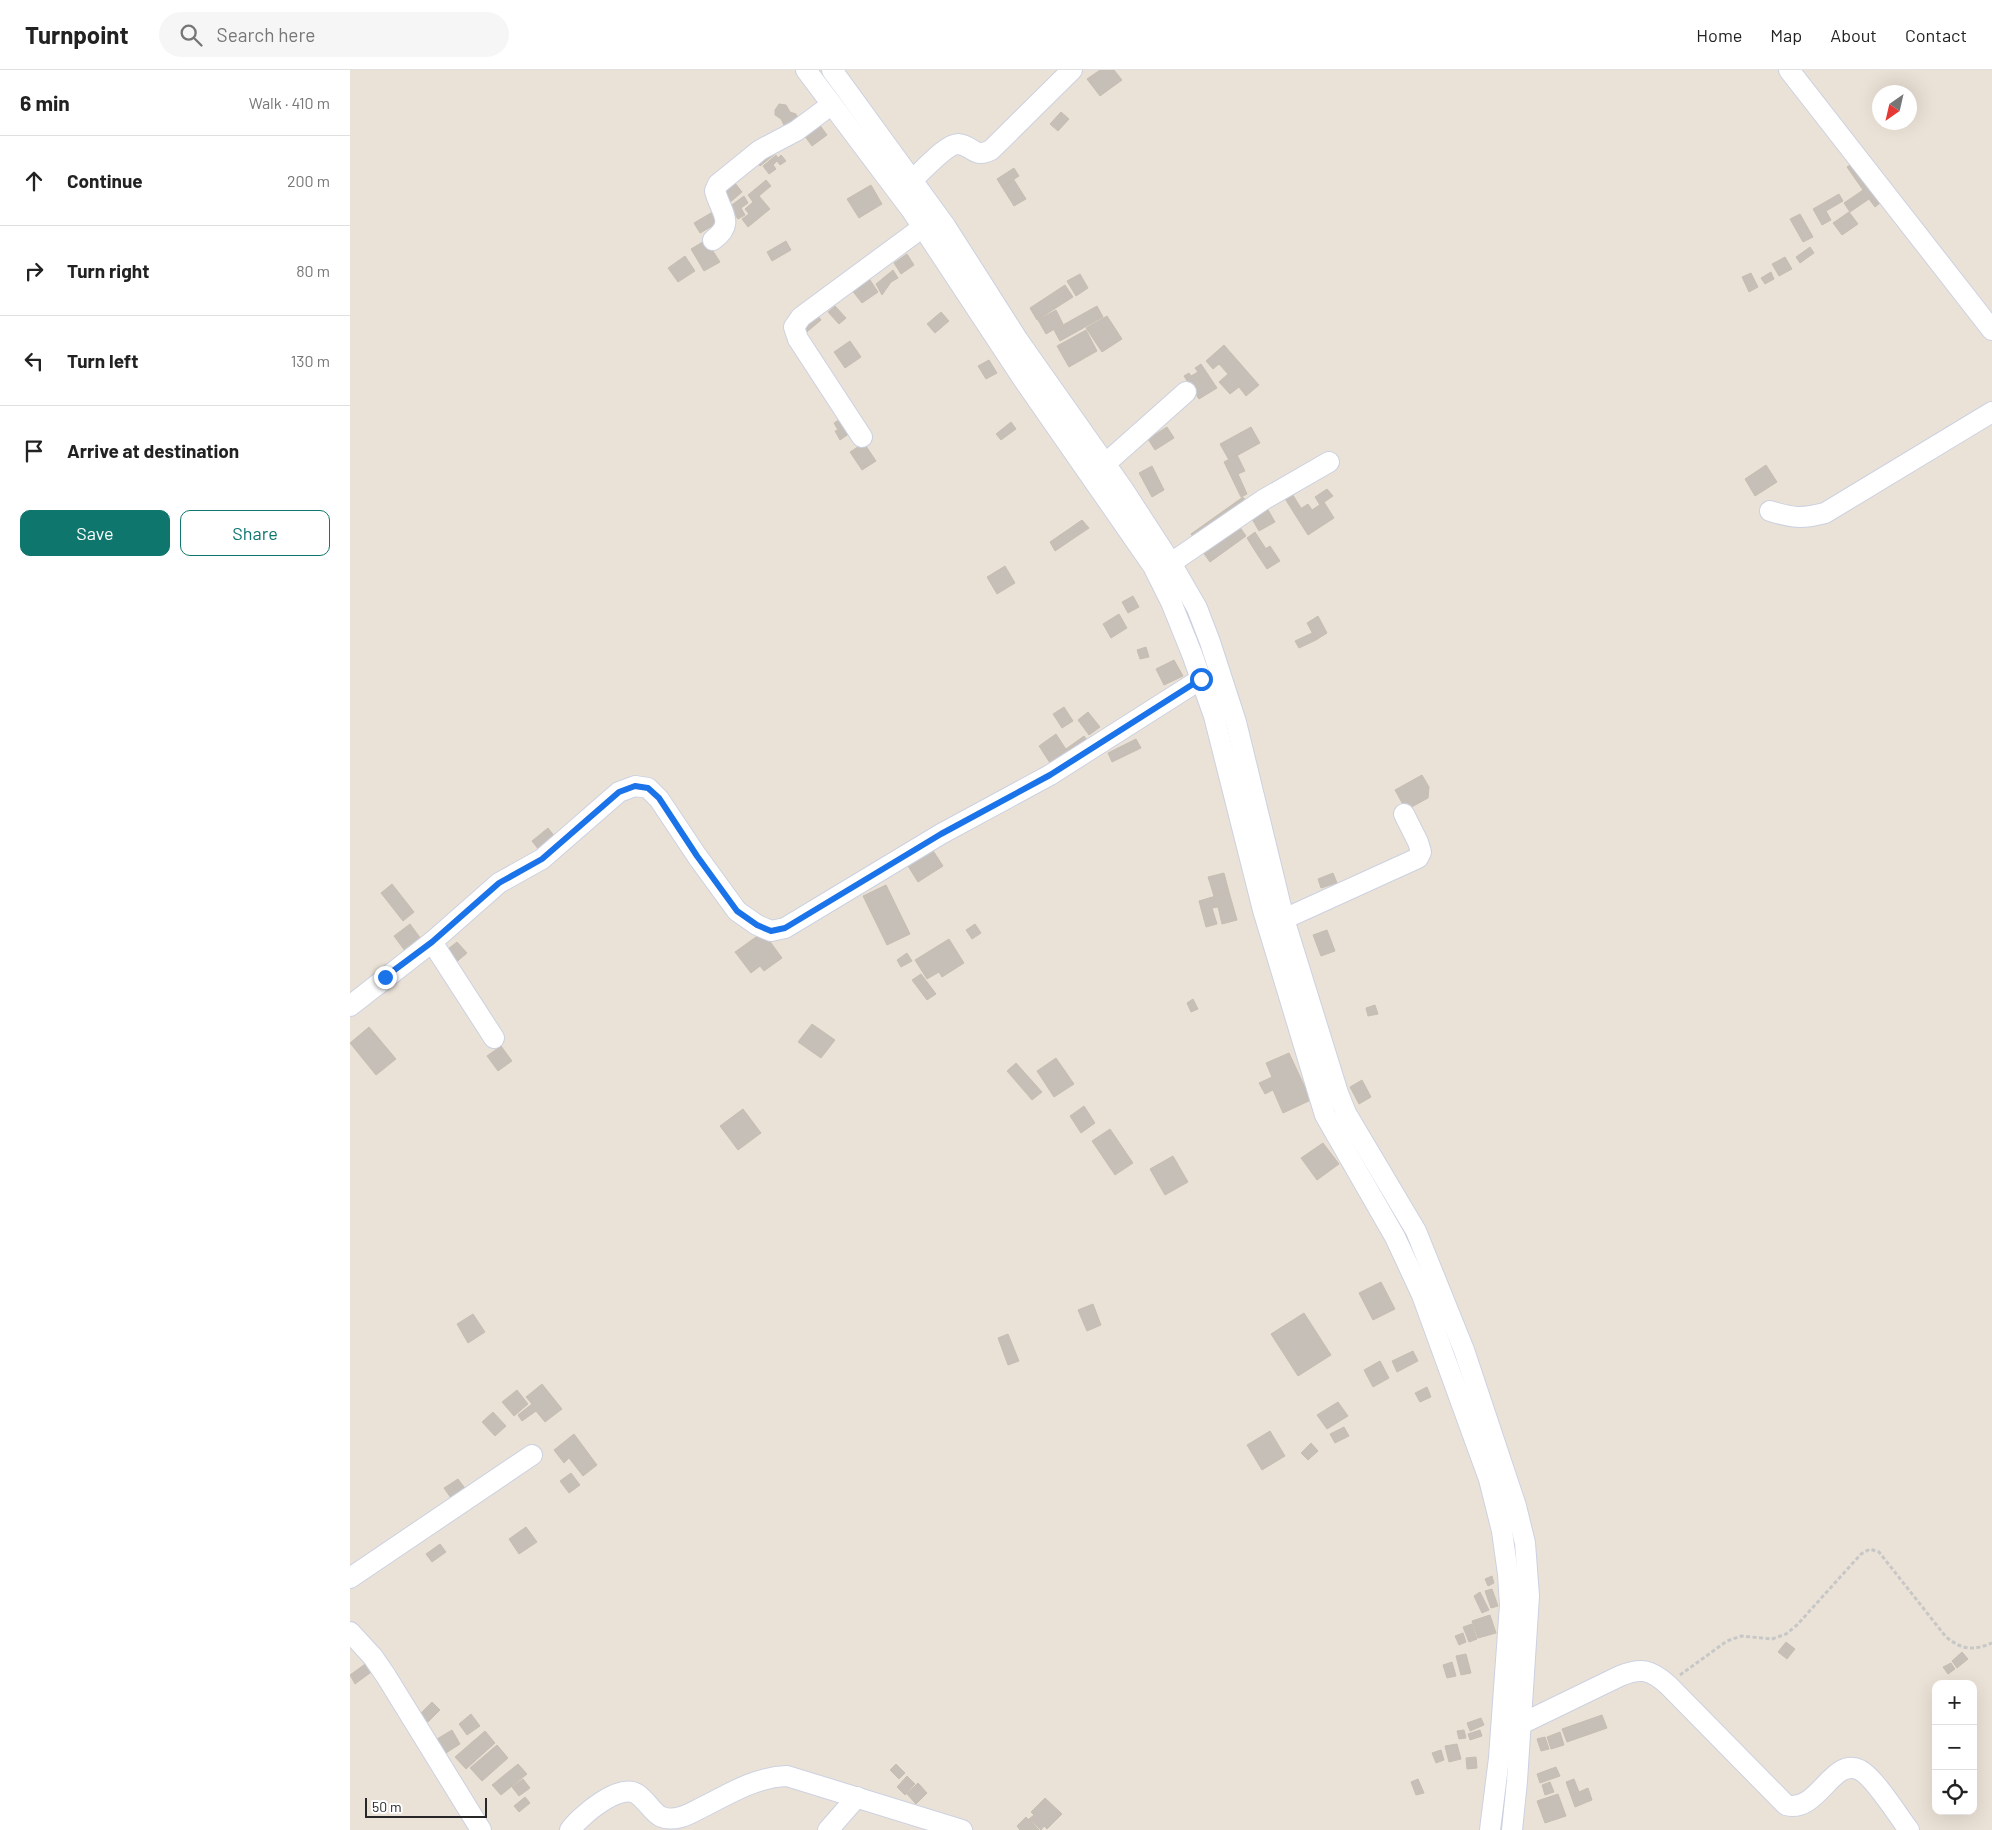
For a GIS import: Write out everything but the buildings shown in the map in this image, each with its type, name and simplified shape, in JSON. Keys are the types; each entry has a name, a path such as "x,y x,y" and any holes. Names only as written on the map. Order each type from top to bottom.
{"street":[{"path":"806,70 923,227 1023,379 1153,566 1171,602 1201,679 1217,726 1263,910 1325,1115 1395,1237 1422,1295 1489,1479 1502,1531 1510,1605 1499,1758 1490,1830"},
{"path":"832,70 946,227 1018,340 1105,464 1171,563 1197,608 1228,695 1284,919 1338,1093 1346,1112 1416,1231 1464,1350 1511,1487 1525,1543 1529,1596 1512,1830"},
{"path":"912,180 948,147 957,144 964,145 976,153 983,154 991,150 1072,70"},
{"path":"1789,70 1992,330"},
{"path":"713,240 725,228 726,220 715,191 718,184 760,150 796,131 831,105"},
{"path":"862,437 798,339 794,327 801,317 923,227"},
{"path":"1105,464 1186,392"},
{"path":"1770,511 1806,518 1825,513 1992,412"},
{"path":"1171,563 1270,496 1329,462"},
{"path":"350,1006 432,942 499,883 542,859 619,792 635,786 648,788 659,798 697,856 737,911 757,925 771,931 785,928 907,854 1050,775 1201,679"},
{"path":"1284,919 1418,858 1421,852 1418,842 1404,814"},
{"path":"432,942 494,1038"},
{"path":"350,1578 532,1456"},
{"path":"350,1632 373,1657 386,1676 481,1830"},
{"path":"1521,1724 1632,1671 1646,1671 1657,1675 1668,1685 1786,1805 1795,1808 1804,1805 1838,1773 1849,1768 1860,1770 1870,1778 1909,1830"},
{"path":"570,1830 574,1824 592,1809 615,1794 627,1791 636,1794 659,1817 668,1819 682,1817 751,1782 770,1776 787,1776 962,1830"},
{"path":"828,1830 857,1798"}],"path":[{"path":"1668,1685 1726,1641 1741,1636 1772,1639 1786,1634 1797,1625 1861,1554 1870,1549 1879,1552 1946,1637 1958,1646 1971,1649 1981,1648 1992,1643"}],"route":[{"path":"385,977 432,942 499,883 542,859 619,792 635,786 648,788 659,798 697,856 737,911 745,918 771,931 785,928 941,834 1050,775 1201,679"}]}
